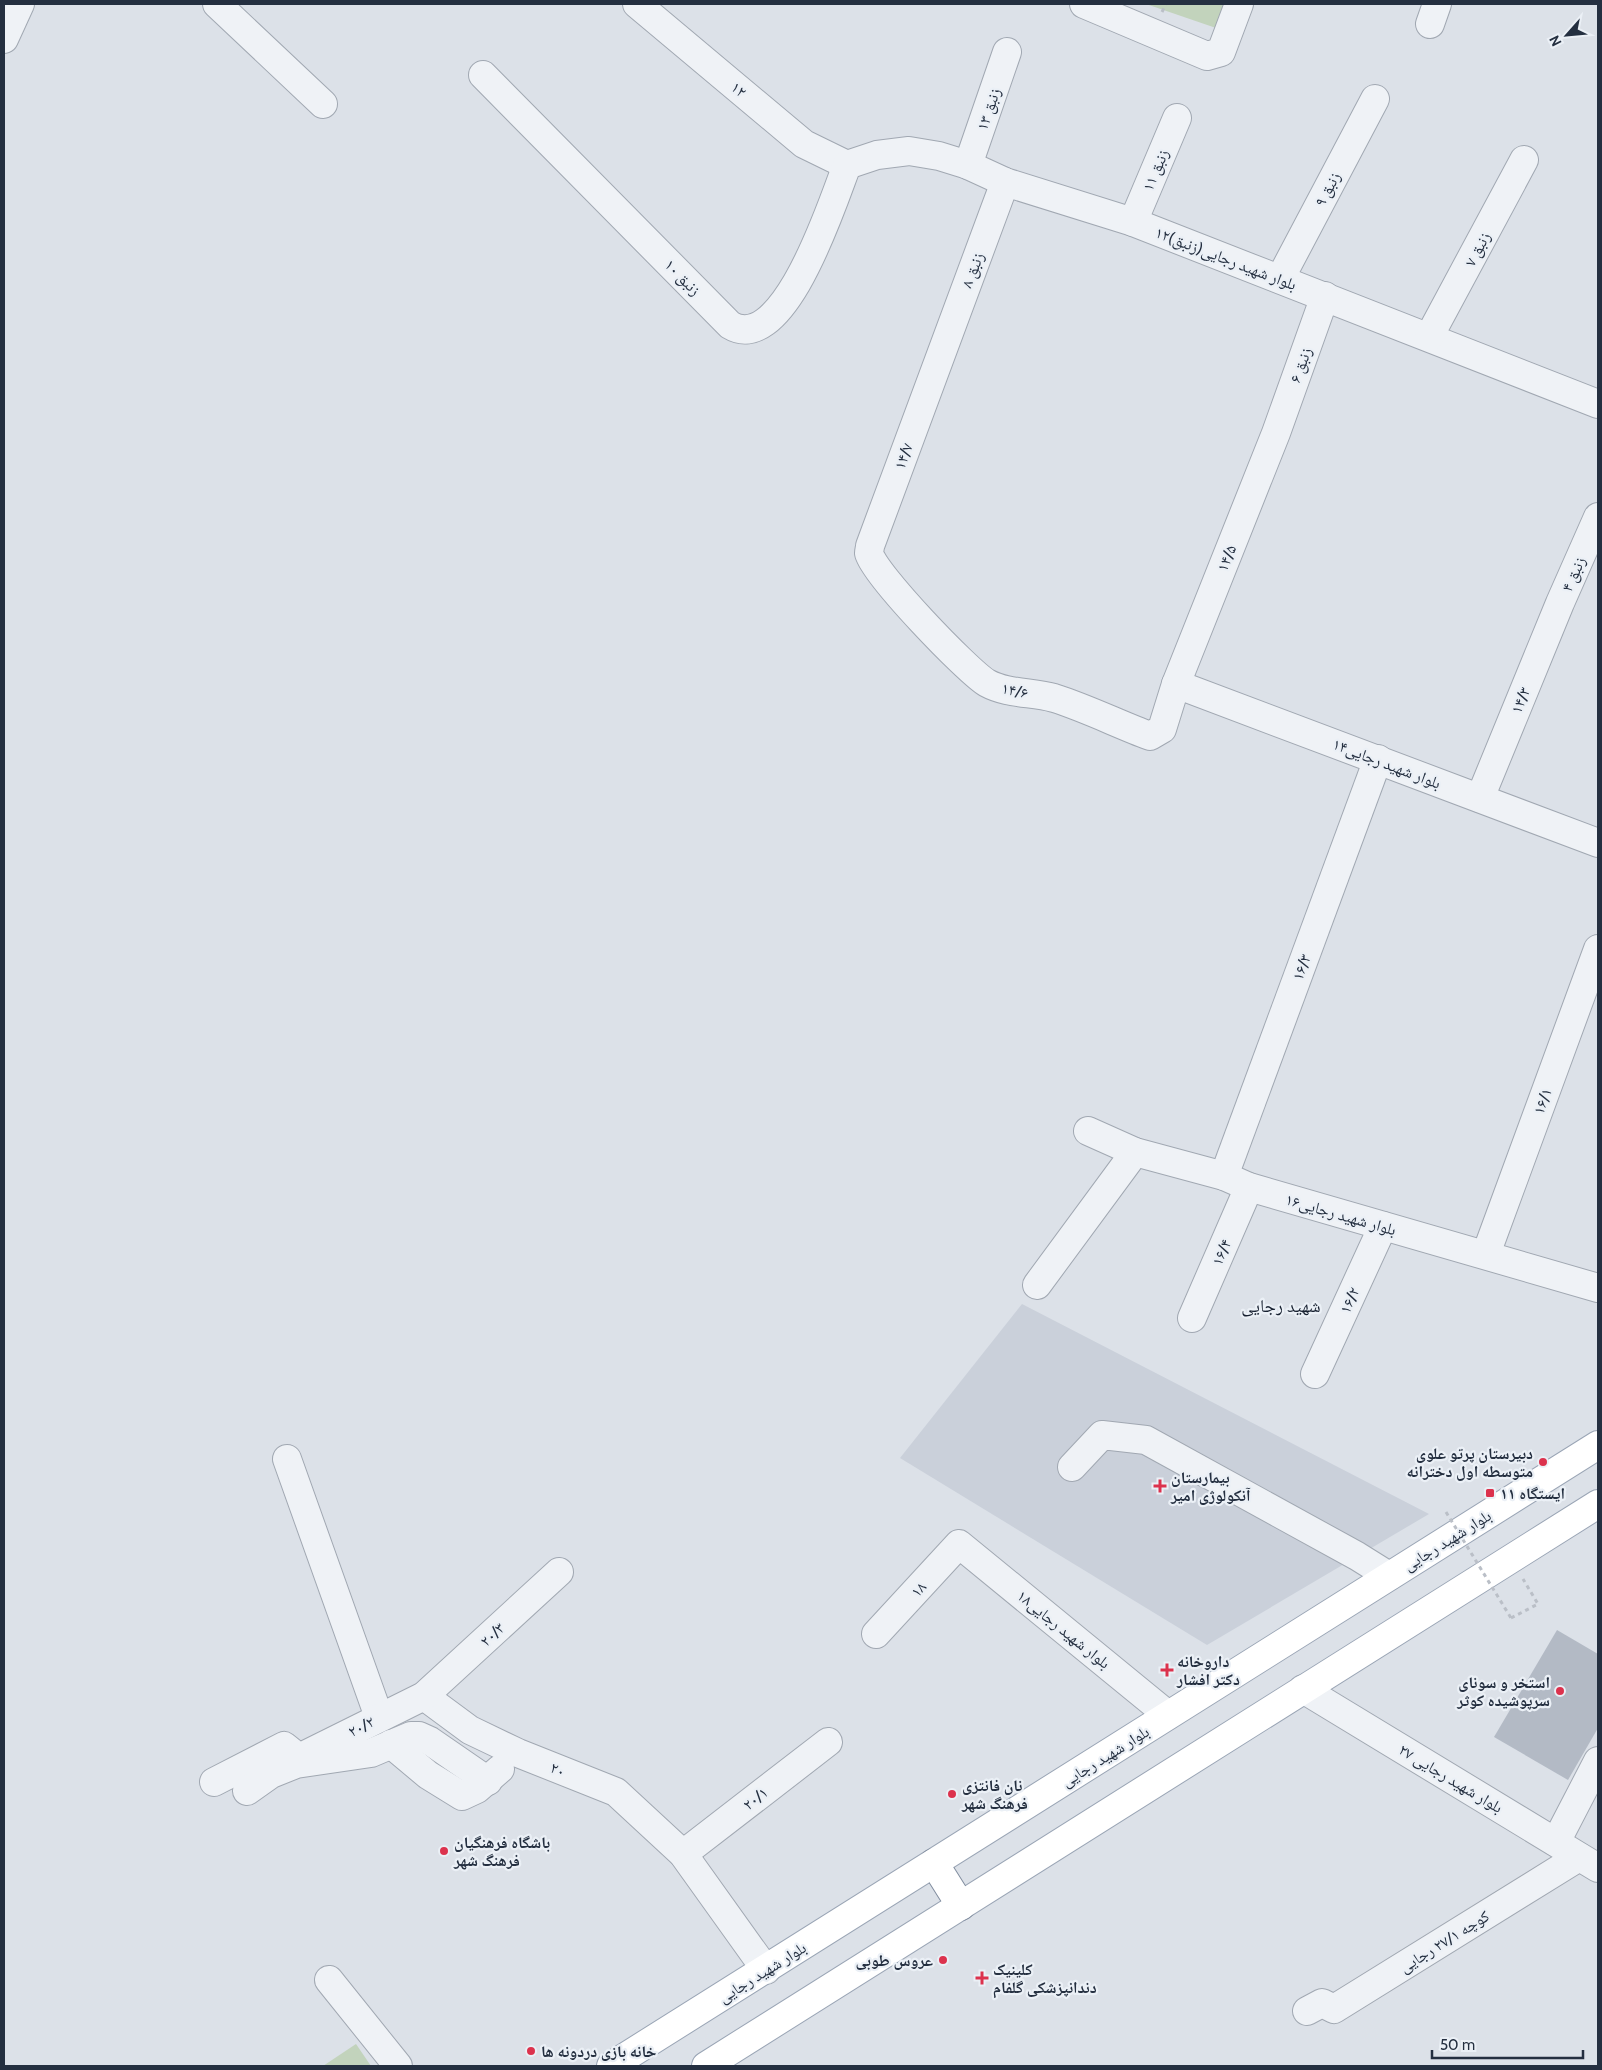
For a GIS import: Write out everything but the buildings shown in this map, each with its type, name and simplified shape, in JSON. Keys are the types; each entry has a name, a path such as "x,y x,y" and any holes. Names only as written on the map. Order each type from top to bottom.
{"main road":[{"name":"بلوار شهید رجایی","path":"612,2066 1598,1445"},
{"path":"706,2066 1303,1688 1402,1629 1598,1504"},
{"path":"934,1864 961,1906"}],"street":[{"path":"4,39 20,4"},
{"path":"217,4 323,104"},
{"name":"۱۲","path":"637,4 804,144 847,165"},
{"path":"1084,4 1207,56 1221,52 1238,4"},
{"name":"زنبق ۱۳","path":"968,166 1007,52"},
{"name":"زنبق ۱۰","path":"483,75 730,325 738,330 753,327 768,319 782,307 797,286 847,165"},
{"name":"زنبق ۹","path":"1280,279 1375,99"},
{"name":"زنبق ۱۱","path":"1133,222 1177,118"},
{"name":"۱۲بلوار شهید رجایی(زنبق)","path":"847,165 877,155 909,151 925,152 968,166 1005,182 1133,222 1598,404"},
{"name":"زنبق ۷","path":"1429,337 1524,160"},
{"name":"زنبق ۸","path":"938,358 1005,182"},
{"name":"زنبق ۶","path":"1276,433 1324,296"},
{"name":"۱۴/۷","path":"869,554 870,546 938,358"},
{"name":"۱۴/۵","path":"1176,684 1276,433"},
{"name":"زنبق ۴","path":"1560,603 1598,517"},
{"name":"۱۴/۶","path":"869,554 911,608 974,675 988,684 1006,690 1054,698 1150,736 1162,729 1176,684"},
{"name":"۱۴/۳","path":"1480,798 1560,603"},
{"name":"بلوار شهید رجایی۱۴","path":"1176,684 1598,842"},
{"name":"۱۶/۳","path":"1224,1176 1378,759"},
{"name":"۱۶/۱","path":"1486,1254 1598,948"},
{"name":"بلوار شهید رجایی۱۶","path":"1088,1131 1135,1152 1224,1176 1249,1187 1486,1254 1598,1288"},
{"path":"1037,1285 1135,1152"},
{"name":"۱۶/۴","path":"1192,1318 1249,1187"},
{"name":"۱۶/۲","path":"1316,1374 1382,1226"},
{"path":"1072,1467 1102,1435 1146,1440 1357,1556 1389,1576"},
{"path":"287,1459 379,1717"},
{"name":"۱۸","path":"876,1634 959,1544"},
{"name":"بلوار شهید رجایی۱۸","path":"959,1544 1168,1715"},
{"name":"۲۰/۳","path":"424,1696 559,1572"},
{"name":"۲۷ بلوار شهید رجایی","path":"1303,1688 1589,1863"},
{"name":"۲۰/۲","path":"214,1782 284,1746 299,1758 424,1696"},
{"name":"۲۰","path":"424,1696 470,1730 518,1753 616,1792 683,1854 766,1970"},
{"path":"247,1791 271,1774 296,1764 371,1752 412,1736 419,1736 449,1753 488,1781 518,1753"},
{"name":"۲۰/۱","path":"683,1854 828,1742"},
{"path":"1556,1842 1598,1761"},
{"name":"کوچه ۲۷/۱ رجایی","path":"1307,2011 1322,2003 1334,2009 1589,1863"},
{"path":"329,1980 398,2066"}],"path":[{"path":"1446,1512 1511,1618 1538,1604 1511,1558"}],"shaded area":[{"name":"بیمارستان آنکولوژی امیر","path":"1022,1304 1429,1514 1207,1645 900,1458"}],"green space":[{"path":"1146,4 1225,4 1216,28"},
{"path":"356,2044 371,2066 323,2066"}],"place":[{"name":"دبیرستان پرتو علوی متوسطه اول دخترانه","path":"1543,1462"},
{"name":"بیمارستان آنکولوژی امیر","path":"1160,1486"},
{"name":"ایستگاه ۱۱","path":"1490,1493"},
{"name":"داروخانه دکتر افشار","path":"1167,1670"},
{"name":"استخر و سونای سرپوشیده کوثر","path":"1560,1691"},
{"name":"نان فانتزی فرهنگ شهر","path":"952,1794"},
{"name":"باشگاه فرهنگیان فرهنگ شهر","path":"444,1851"},
{"name":"عروس طوبی","path":"943,1960"},
{"name":"کلینیک دندانپزشکی گلفام","path":"982,1978"},
{"name":"خانه بازی دردونه ها","path":"531,2051"}],"district":[{"name":"شهید رجایی","path":"1281,1306"}]}
